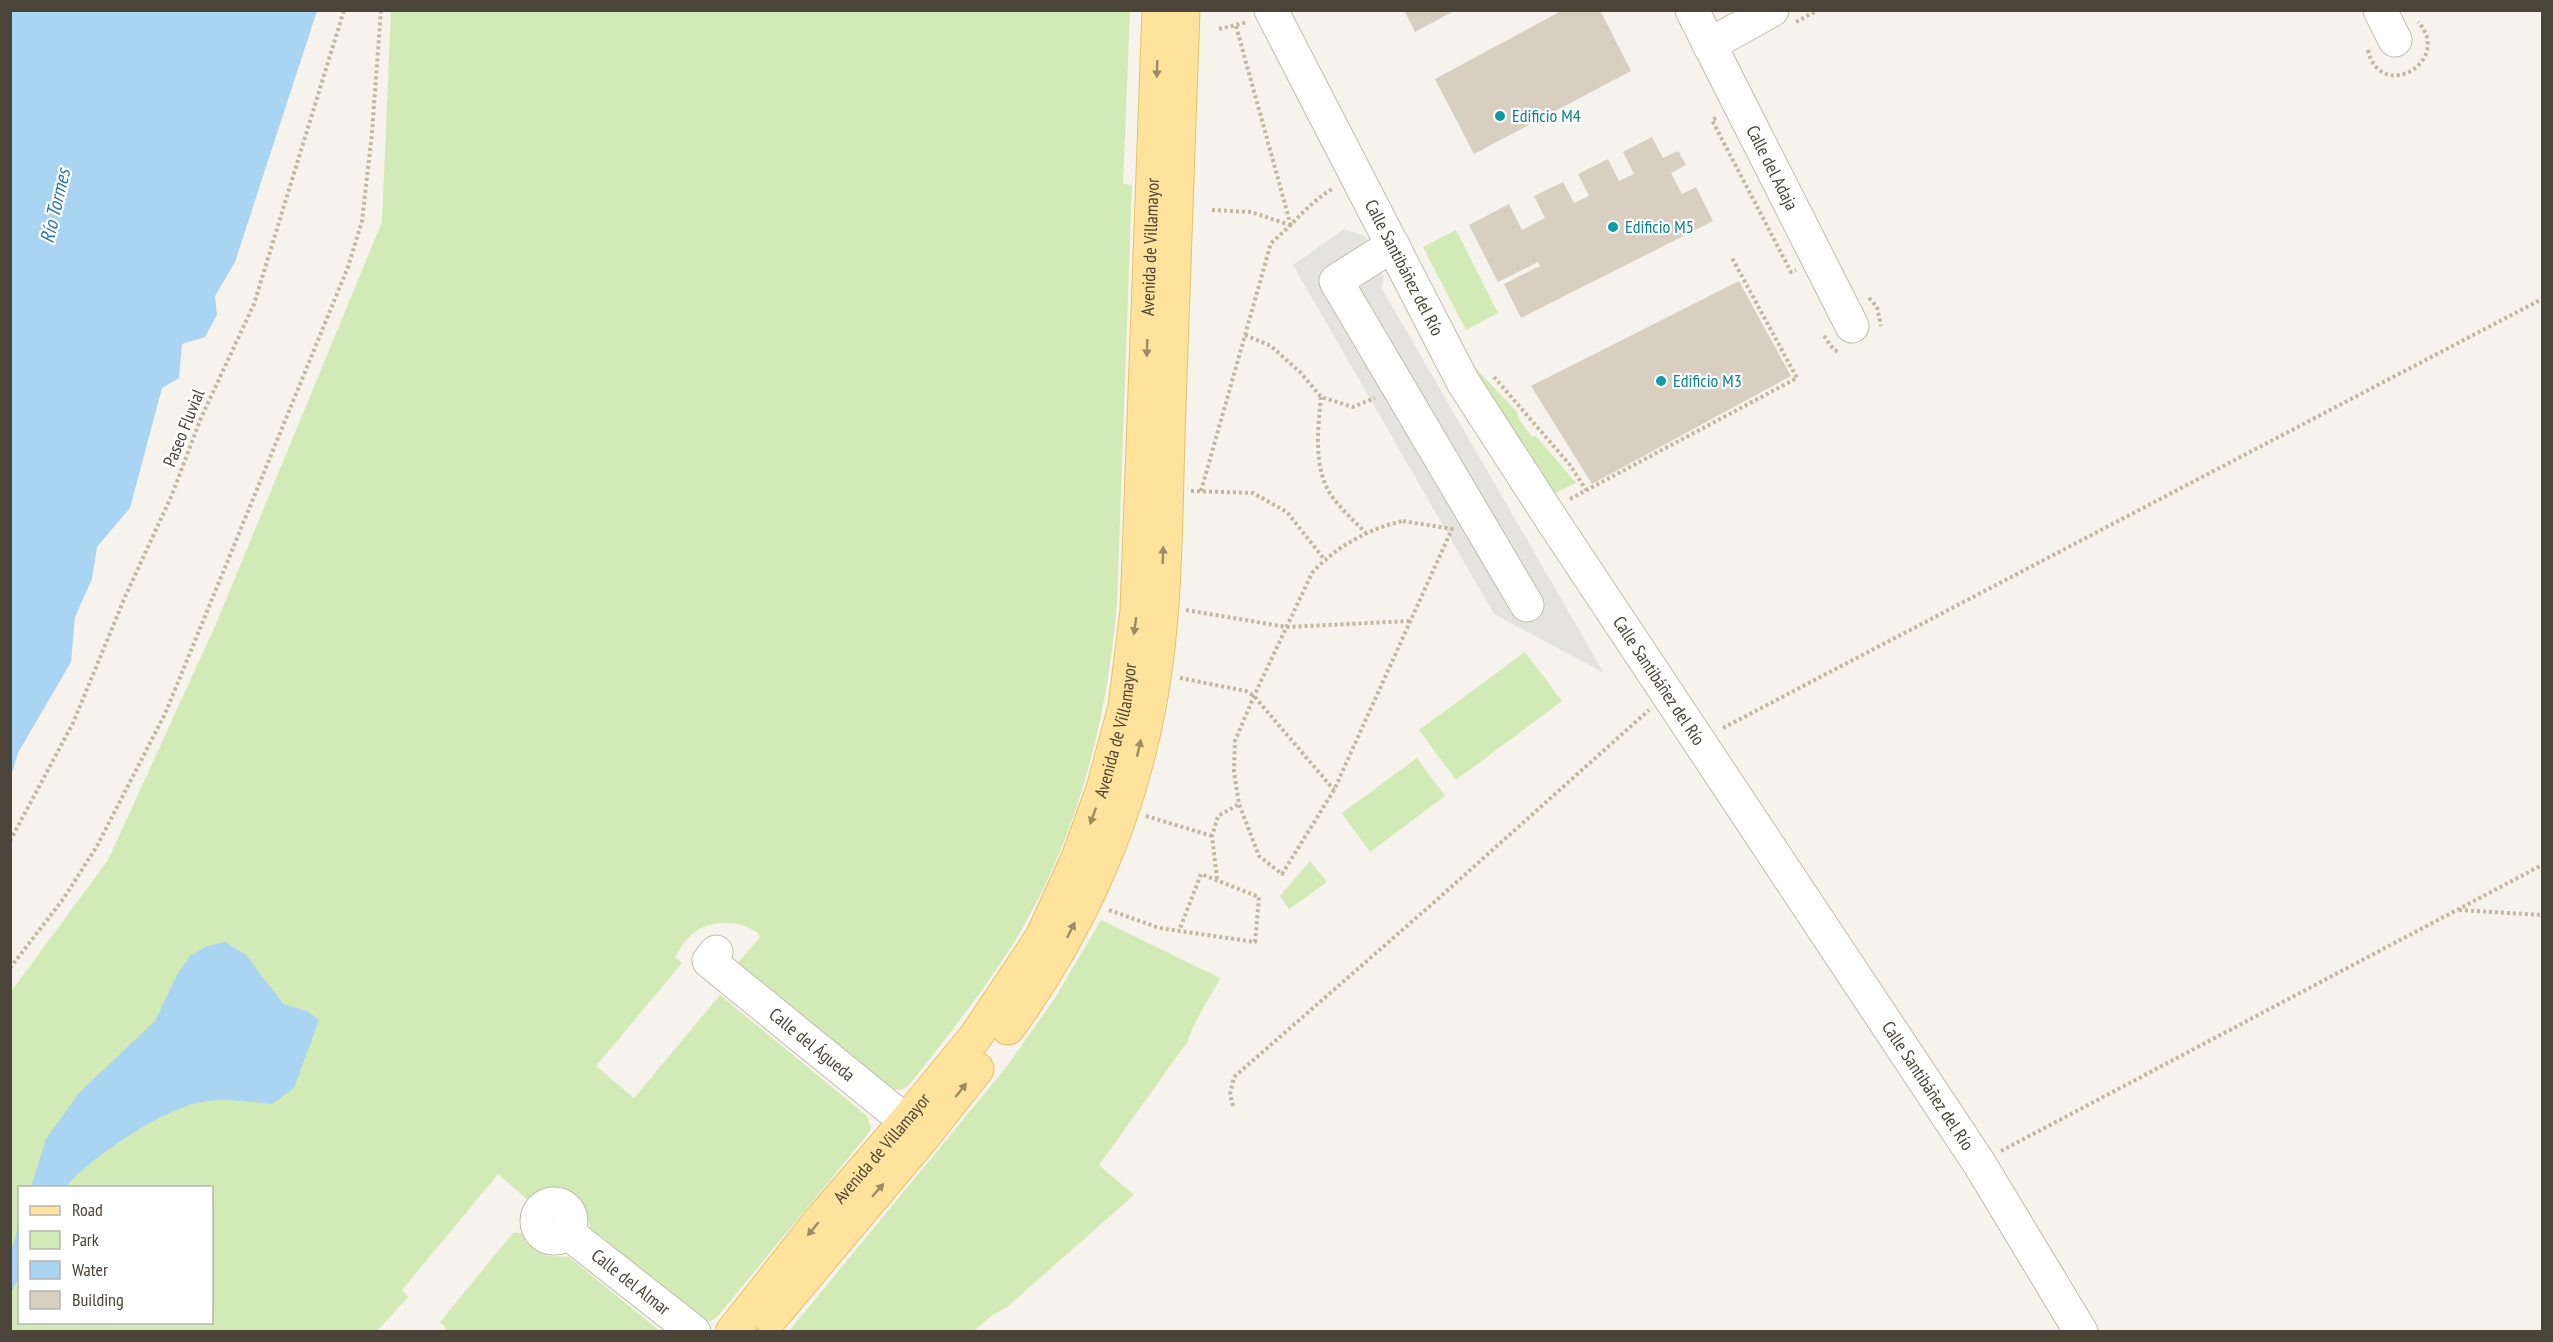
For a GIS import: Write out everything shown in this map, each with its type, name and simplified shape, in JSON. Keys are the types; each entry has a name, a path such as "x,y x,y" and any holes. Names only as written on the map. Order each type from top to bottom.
{"main road":[{"name":"Avenida de Villamayor","path":"760,1332 915,1129 1042,937 1081,849 1102,789 1125,707 1137,611 1159,10"},
{"name":"Avenida de Villamayor","path":"732,1332 819,1222 986,1058 1028,1000 1066,940 1102,863 1130,789 1147,716 1161,605 1183,10"}],"street":[{"name":"Calle del Adaja","path":"1692,10 1852,326"},
{"path":"1709,45 1772,10"},
{"path":"2380,10 2395,40"},
{"name":"Calle Santibáñez del Río","path":"1264,14 1392,245 1463,382 1979,1163 2081,1332"},
{"path":"1392,245 1336,280 1527,605"},
{"name":"Calle del Águeda","path":"716,952 709,961 915,1129"},
{"name":"Calle del Almar","path":"567,1232 694,1332"}],"path":[{"name":"Paseo Fluvial","path":"10,841 73,723 125,597 171,497 201,418 254,304 344,10"},
{"path":"10,968 64,898 97,846 165,714 348,267 362,221 372,133 381,10"},
{"path":"1219,29 1236,26 1264,14"},
{"path":"1236,26 1291,226"},
{"path":"1201,491 1271,243 1291,226 1315,199 1342,184"},
{"path":"1212,210 1251,212 1291,226"},
{"path":"1568,500 1797,378 1731,256"},
{"path":"1698,740 2542,299"},
{"path":"1245,335 1270,346 1301,373 1321,398 1353,406 1377,397 1398,385"},
{"path":"1489,370 1570,465 1586,490"},
{"path":"1321,398 1318,443 1329,493 1366,533"},
{"path":"1185,491 1253,493 1287,512 1324,559"},
{"path":"1403,521 1452,529 1334,790 1282,874 1259,856 1239,804 1234,772 1235,741 1312,573 1324,559 1381,526 1403,521"},
{"path":"1180,609 1286,627 1411,621"},
{"path":"1173,676 1246,691 1254,696 1334,790"},
{"path":"1233,1106 1230,1094 1234,1077 1431,905 1667,693"},
{"path":"1217,880 1212,836 1218,816 1239,804"},
{"path":"1139,813 1212,836"},
{"path":"1979,1163 2542,865"},
{"path":"1103,907 1159,928 1179,931 1255,942 1259,897 1202,874 1179,931"},
{"path":"2458,909 2542,915"}],"green space":[{"path":"391,11 1130,11 1123,184 1132,185 1117,603 1105,693 1085,781 1054,867 1034,908 987,983 908,1086 901,1090 889,1088 737,964 759,938 759,934 733,923 714,924 696,931 689,937 675,957 682,963 596,1066 634,1098 720,995 867,1116 871,1128 869,1133 717,1317 711,1321 704,1321 592,1231 585,1208 574,1194 567,1190 551,1189 528,1200 498,1174 402,1290 408,1297 377,1331 11,1331 10,993 108,860 216,624 382,222"},
{"path":"1456,230 1498,313 1466,330 1423,247"},
{"path":"1471,363 1517,412 1519,419 1532,437 1536,436 1576,483 1555,493 1494,404"},
{"path":"1525,652 1562,701 1456,780 1419,730"},
{"path":"1417,758 1445,796 1370,852 1342,813"},
{"path":"1310,861 1327,882 1289,909 1280,896"},
{"path":"1101,920 1220,978 1188,1041 1099,1165 1134,1195 1007,1307 991,1316 974,1331 789,1331 1008,1065 1055,998"},
{"path":"513,1233 521,1233 528,1244 548,1256 569,1257 660,1331 443,1331 446,1328 440,1322"}],"shaded area":[{"path":"1344,229 1365,236 1384,277 1381,287 1604,673 1494,614 1293,265"}],"water":[{"name":"Río Tormes","path":"11,10 317,11 235,262 215,296 217,315 205,337 182,344 179,378 162,388 130,508 97,547 92,579 75,617 71,662 18,753 11,776"},
{"path":"225,942 246,955 283,1004 307,1011 319,1020 294,1088 272,1104 207,1101 171,1112 111,1147 67,1186 31,1186 46,1139 79,1093 155,1021 177,975 190,956 207,946"},
{"path":"18,1228 18,1278 11,1294 11,1252"}],"building":[{"path":"1404,10 1456,10 1415,32"},
{"name":"Edificio M4","path":"1563,10 1600,10 1631,71 1474,154 1435,79"},
{"name":"Edificio M5","path":"1652,137 1663,158 1678,151 1686,165 1671,173 1682,194 1696,187 1713,221 1521,318 1504,284 1540,266 1538,262 1498,282 1469,225 1509,204 1522,230 1545,218 1534,196 1563,182 1574,203 1589,196 1578,174 1608,159 1619,181 1634,174 1623,152"},
{"name":"Edificio M3","path":"1739,281 1791,376 1592,484 1531,386"}],"place":[{"name":"Edificio M4","path":"1500,116"},
{"name":"Edificio M5","path":"1613,227"},
{"name":"Edificio M3","path":"1661,381"}]}
